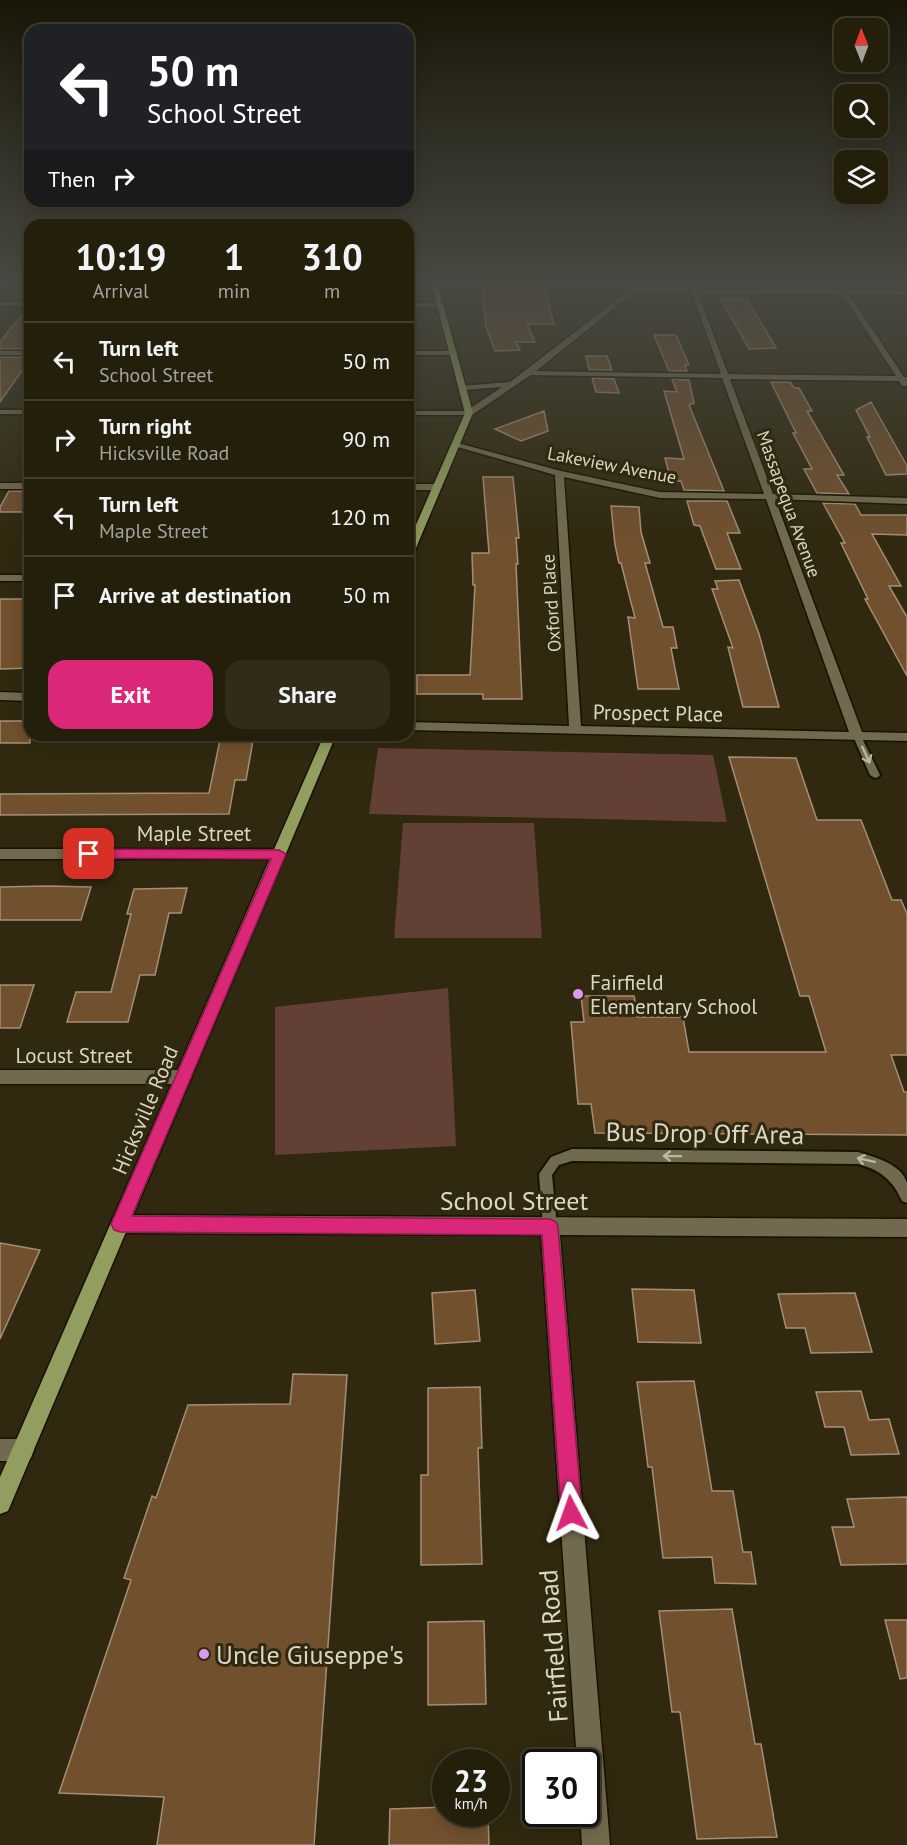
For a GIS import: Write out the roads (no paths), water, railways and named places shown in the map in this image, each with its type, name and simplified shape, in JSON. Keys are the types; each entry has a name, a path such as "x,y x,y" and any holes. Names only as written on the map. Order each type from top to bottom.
{"main road":[{"path":"414,541 469,413 458,368"},
{"name":"Hicksville Road","path":"0,1503 327,741"}],"street":[{"path":"414,413 469,413 534,368"},
{"name":"Massapequa Avenue","path":"722,368 857,736"},
{"path":"895,368 905,382"},
{"path":"528,373 905,382"},
{"path":"464,388 498,386 515,382"},
{"path":"0,412 24,412"},
{"name":"Lakeview Avenue","path":"457,444 559,473 660,495 870,498 907,501"},
{"name":"Oxford Place","path":"559,473 575,730"},
{"path":"0,486 24,486"},
{"path":"414,487 437,486"},
{"path":"0,578 24,578"},
{"path":"0,696 24,696"},
{"name":"Prospect Place","path":"414,726 907,737"},
{"name":"Maple Street","path":"0,854 279,854"},
{"name":"Locust Street","path":"0,1077 183,1077"},
{"name":"School Street","path":"120,1224 907,1229"},
{"name":"Fairfield Road","path":"550,1227 596,1845"},
{"path":"0,1450 23,1450"}],"lane":[{"path":"857,736 875,775"},
{"name":"Bus Drop Off Area","path":"550,1227 545,1174 555,1161 572,1155 858,1158 880,1163 900,1180 907,1197"}],"place":[{"name":"Fairfield Elementary School","path":"578,994"},
{"name":"Uncle Giuseppe's","path":"204,1654"}]}
